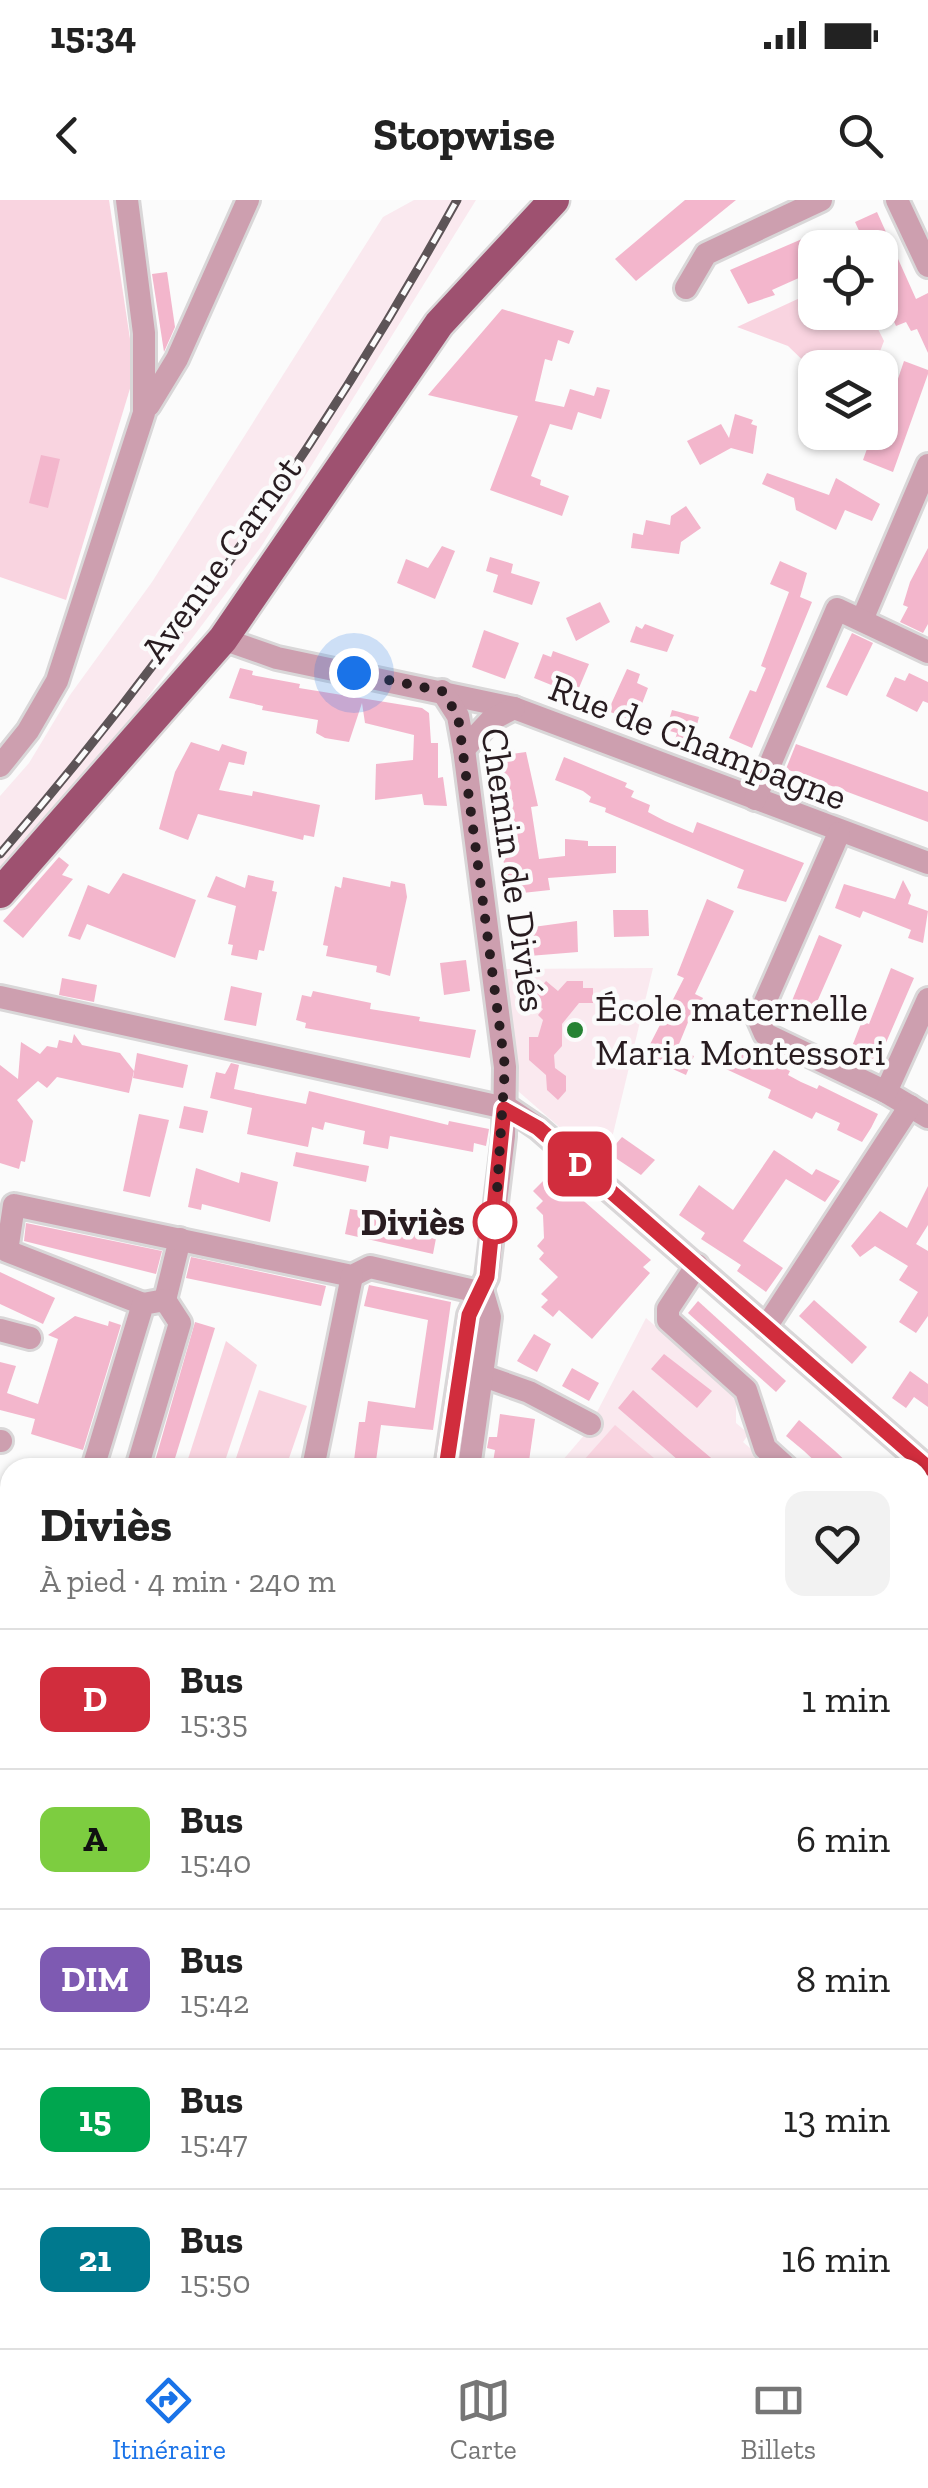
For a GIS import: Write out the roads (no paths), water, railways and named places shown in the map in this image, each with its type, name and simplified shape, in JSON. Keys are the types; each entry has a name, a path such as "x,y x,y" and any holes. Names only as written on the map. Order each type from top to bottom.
{"main road":[{"name":"Avenue Carnot","path":"0,893 222,638 439,324 554,200"}],"street":[{"path":"127,200 144,333 144,413"},
{"path":"0,766 28,730 62,667 144,413 177,360 248,200"},
{"path":"686,288 706,254 821,200"},
{"path":"896,200 928,266"},
{"path":"862,620 928,465"},
{"path":"755,799 837,609 928,652"},
{"name":"Chemin de Diviés","path":"222,638 277,658 442,691 458,716 505,1067 504,1109"},
{"name":"Rue de Champagne","path":"442,691 514,708 839,833 928,863"},
{"path":"464,749 491,720 514,708"},
{"path":"766,1327 919,1112 886,1092 764,1034 758,1018 839,833"},
{"path":"0,997 504,1109 538,1128 917,1458"},
{"path":"886,1092 928,999"},
{"path":"448,1458 469,1315 483,1293 495,1224 504,1109"},
{"path":"140,1458 180,1323 154,1302 7,1251 14,1205 352,1276 370,1267 483,1293"},
{"path":"97,1458 180,1239"},
{"path":"696,1265 668,1309 668,1320 746,1390 765,1448 776,1458"},
{"path":"316,1458 352,1276"},
{"path":"470,1458 490,1316 483,1293"},
{"path":"0,1330 30,1338"},
{"path":"481,1375 529,1392 590,1424"}],"railway":[{"path":"0,854 127,699 245,539 355,373 457,200"}],"place":[{"name":"École maternelle Maria Montessori","path":"575,1030"},
{"name":"Diviès","path":"495,1222"}]}
